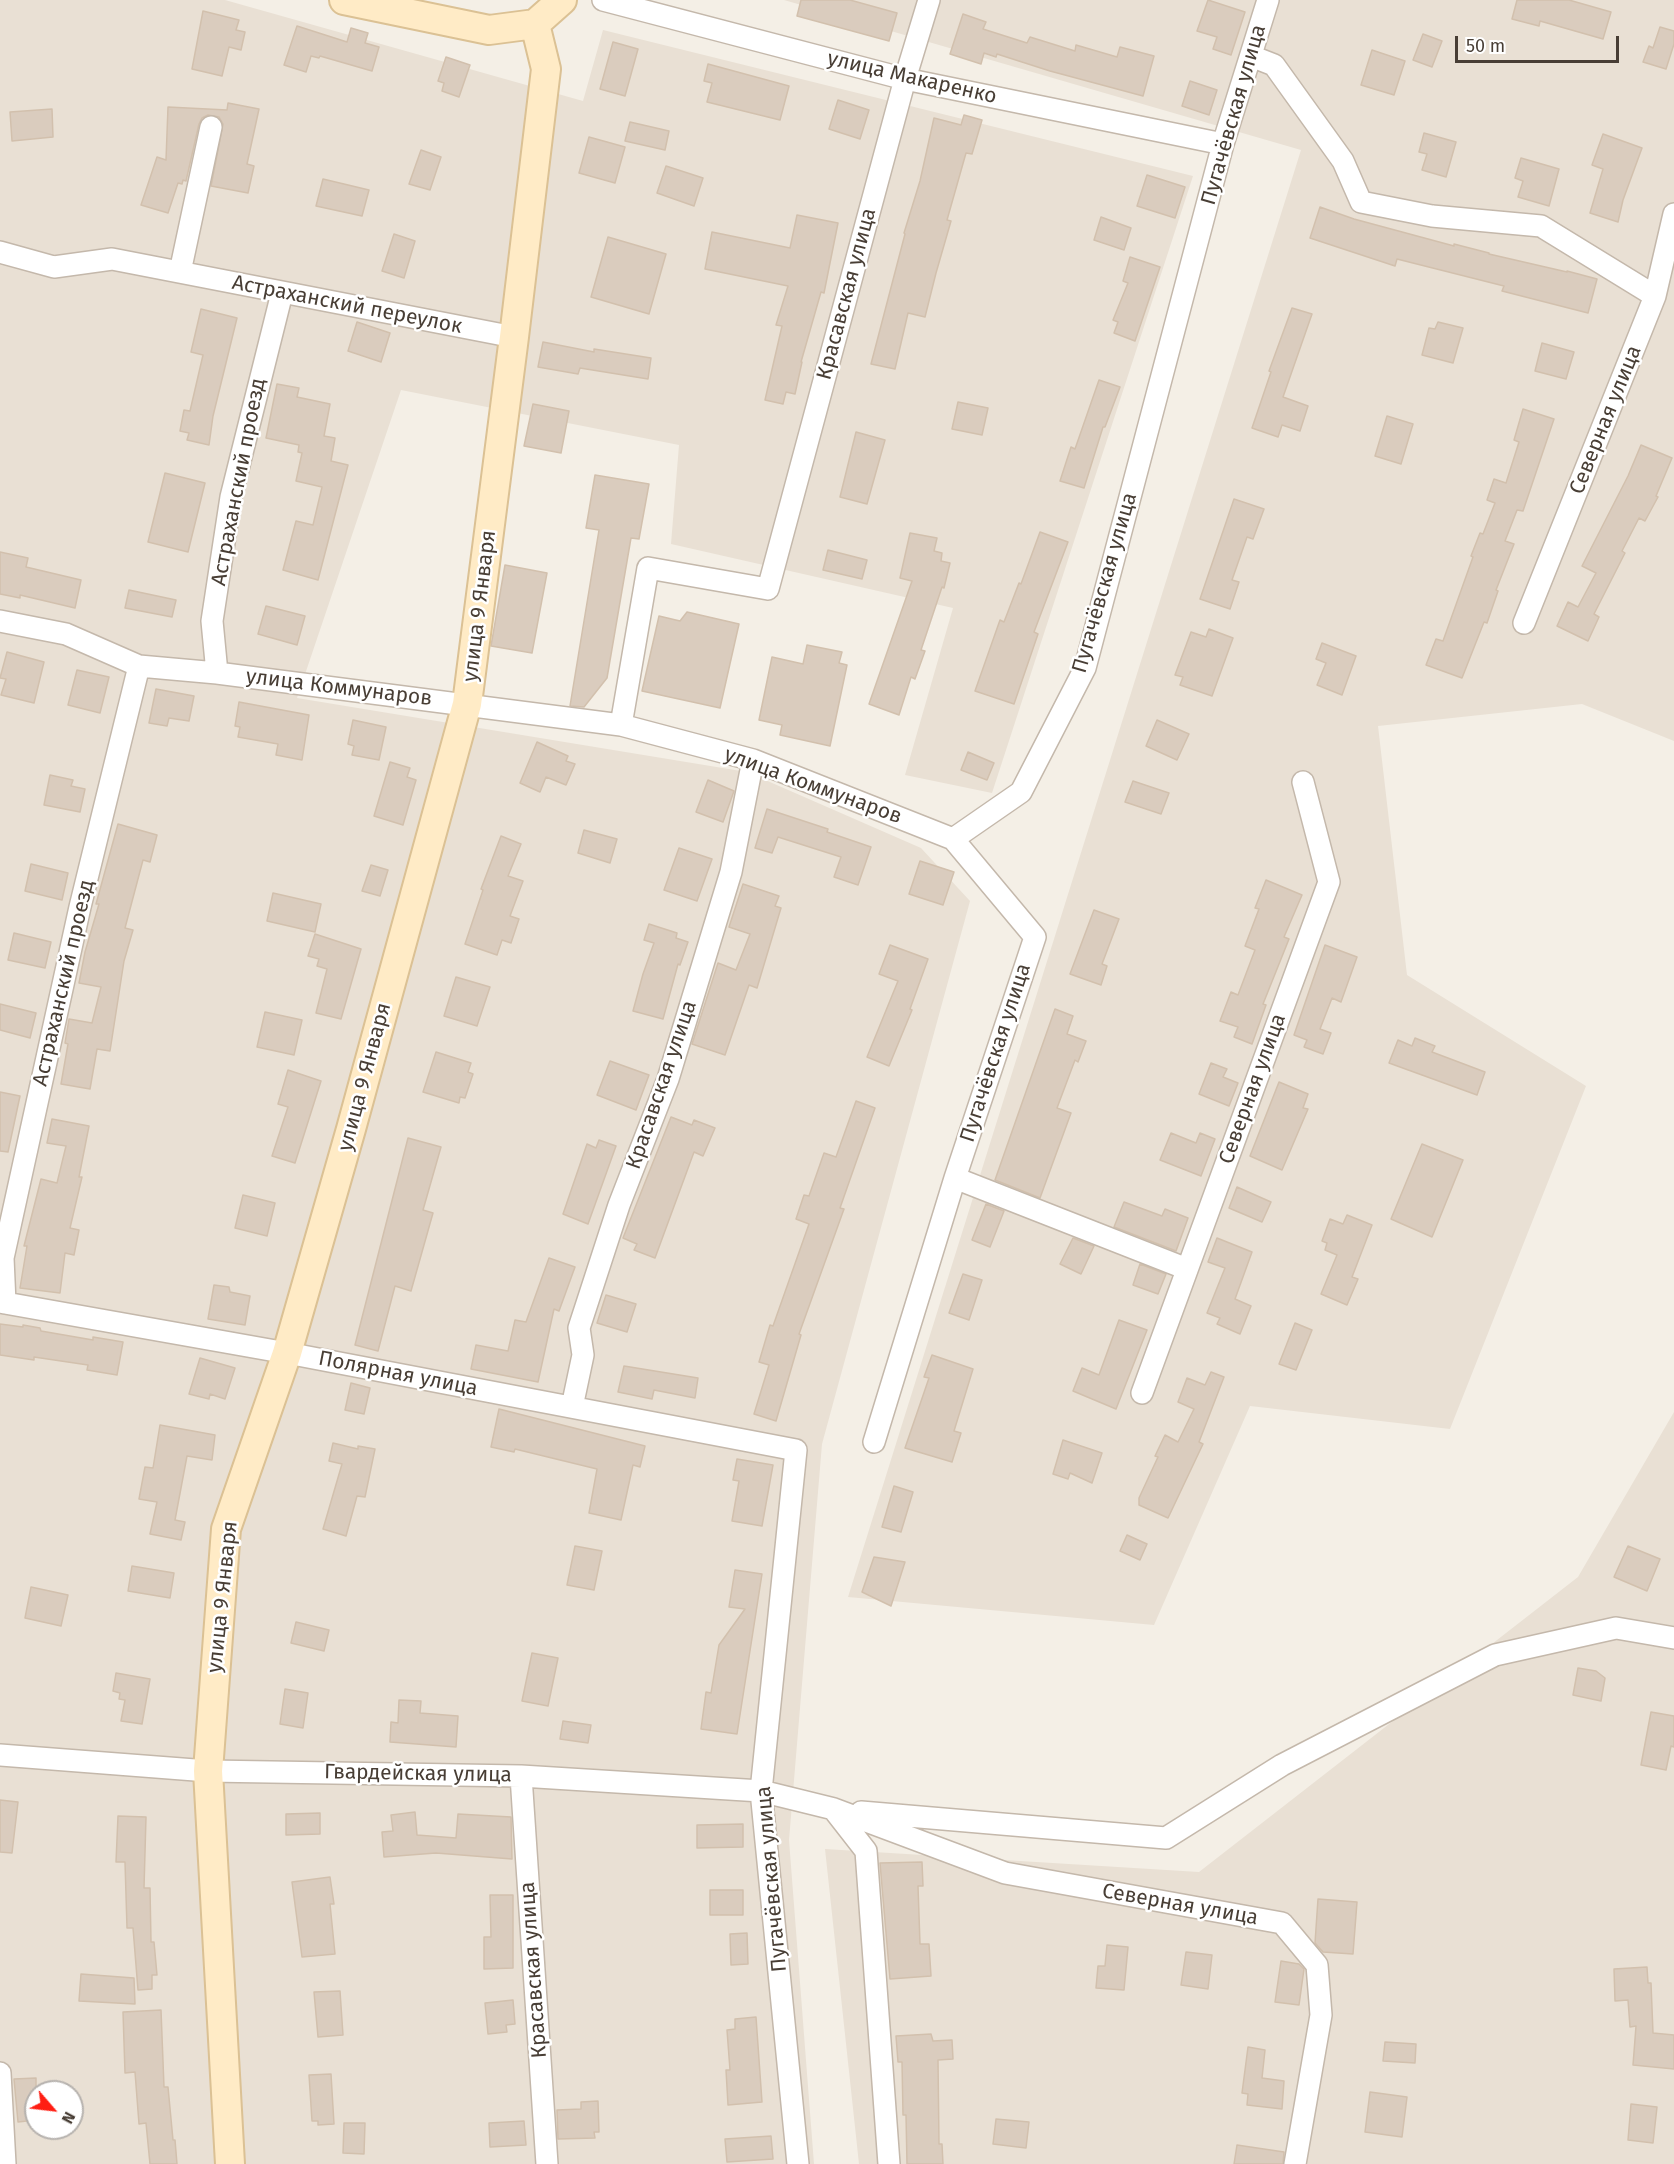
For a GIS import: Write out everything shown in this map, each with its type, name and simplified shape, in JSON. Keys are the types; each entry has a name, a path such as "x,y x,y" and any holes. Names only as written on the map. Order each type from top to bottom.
{"street":[{"path":"344,0 489,30 535,24 562,0"},
{"name":"улица Макаренко","path":"603,0 905,79 1223,144"},
{"name":"Красавская улица","path":"621,725 648,568 768,589 928,0"},
{"name":"Пугачёвская улица","path":"874,1442 955,1178 1035,937 954,839 1021,792 1085,668 1223,144 1268,0"},
{"name":"улица 9 Января","path":"230,2164 208,1771 226,1528 287,1353 351,1129 467,704 546,69 535,24"},
{"path":"1251,56 1274,65 1343,161 1361,202 1432,216 1540,226 1656,296"},
{"path":"180,272 212,127"},
{"name":"Северная улица","path":"1524,623 1656,296 1674,214"},
{"name":"Астраханский переулок","path":"0,252 54,267 112,258 514,337"},
{"name":"Астраханский проезд","path":"217,673 212,621 231,497 282,293"},
{"name":"улица Коммунаров","path":"0,621 66,634 139,666 217,673 621,725 753,760 954,839"},
{"name":"Астраханский проезд","path":"2,1302 3,1258 78,919 139,666"},
{"name":"Красавская улица","path":"572,1407 583,1355 579,1328 619,1205 671,1068 730,873 753,760"},
{"name":"Северная улица","path":"1142,1393 1329,882 1303,782"},
{"path":"955,1178 1187,1269"},
{"name":"Полярная улица","path":"2,1302 287,1353 796,1450"},
{"name":"Пугачёвская улица","path":"796,1450 761,1791 798,2164"},
{"path":"834,1809 1166,1838 1282,1765 1495,1655 1616,1628 1674,1638"},
{"name":"Гвардейская улица","path":"0,1755 208,1771 521,1776 761,1791 834,1809"},
{"name":"Красавская улица","path":"521,1776 547,2164"},
{"path":"834,1809 866,1851 889,2164"},
{"name":"Северная улица","path":"834,1809 1005,1873 1282,1923 1317,1965 1321,2015 1294,2164"},
{"path":"0,2073 5,2164"}],"shaded area":[{"path":"0,0 225,0 583,101 603,30 1193,176 992,793 905,775 953,608 671,544 679,445 401,390 297,698 747,772 921,848 970,901 822,1444 789,1840 814,2164 0,2164"},
{"path":"784,0 1674,0 1674,741 1582,704 1378,726 1407,975 1586,1086 1450,1429 1250,1406 1154,1625 848,1597 1301,150"},
{"path":"1674,1412 1674,2164 859,2164 825,1849 1199,1872 1578,1577"}],"building":[{"path":"801,0 850,0 897,13 889,41 797,16"},
{"path":"1208,0 1245,12 1231,55 1213,49 1217,37 1197,31"},
{"path":"1517,0 1569,0 1611,12 1603,39 1540,21 1539,26 1512,19"},
{"path":"203,11 239,20 236,30 245,32 241,50 229,47 222,76 192,69"},
{"path":"963,14 986,22 983,29 1027,43 1030,37 1075,51 1076,45 1117,57 1120,47 1154,56 1143,96 997,54 996,57 984,53 981,64 950,54"},
{"path":"297,26 347,42 351,28 368,33 365,43 379,47 372,71 320,56 319,58 311,56 306,72 284,65"},
{"path":"1660,27 1674,31 1674,44 1666,69 1643,62 1649,46 1653,48"},
{"path":"1423,34 1442,41 1432,67 1413,60"},
{"path":"613,42 638,49 625,96 600,89"},
{"path":"1372,50 1405,61 1394,95 1361,85"},
{"path":"446,57 470,65 459,97 442,91 444,83 438,81"},
{"path":"708,64 789,86 780,120 707,102 712,83 704,81"},
{"path":"1190,81 1217,90 1209,115 1182,106"},
{"path":"838,100 869,110 860,139 829,129"},
{"path":"228,103 259,109 247,164 254,166 248,193 211,186 223,124 219,117 208,115 202,118 199,124 186,181 183,180 182,184 178,183 168,213 141,205 157,157 166,160 168,107 227,110"},
{"path":"52,109 53,137 12,141 10,112"},
{"path":"964,115 982,120 972,154 966,153 947,220 951,221 925,317 908,313 895,369 871,364 904,233 920,181 934,118 961,125"},
{"path":"630,122 669,131 665,150 625,141"},
{"path":"1424,133 1456,142 1446,177 1422,170 1427,154 1419,152"},
{"path":"1603,134 1642,148 1623,200 1618,222 1590,213 1603,169 1592,165"},
{"path":"589,137 625,147 615,183 579,173"},
{"path":"421,150 441,157 430,190 409,184"},
{"path":"1521,158 1559,169 1549,206 1518,197 1523,181 1515,178"},
{"path":"666,166 703,178 694,206 657,193"},
{"path":"1147,175 1185,187 1175,218 1137,206"},
{"path":"323,179 369,190 362,216 316,206"},
{"path":"1320,207 1354,219 1454,246 1454,244 1597,279 1588,313 1502,291 1504,286 1397,259 1395,266 1310,238"},
{"path":"797,215 838,223 824,293 821,292 801,362 795,394 786,392 783,404 765,400 782,326 776,325 788,286 705,269 712,232 790,248"},
{"path":"1101,217 1131,228 1124,250 1094,240"},
{"path":"394,234 415,241 404,278 382,271"},
{"path":"608,237 666,254 649,314 591,297"},
{"path":"1130,257 1160,267 1135,341 1114,333 1118,322 1113,320 1128,283 1123,281"},
{"path":"1292,308 1312,314 1283,397 1308,406 1300,431 1282,425 1278,437 1252,428 1271,372 1269,371"},
{"path":"201,309 237,318 213,416 209,445 187,440 189,433 180,431 184,410 190,411 203,355 191,352"},
{"path":"357,322 390,333 381,362 348,351"},
{"path":"1438,322 1463,328 1453,363 1422,355 1429,328 1435,329"},
{"path":"543,342 594,352 594,349 651,358 648,379 580,368 578,374 538,367"},
{"path":"1542,343 1574,352 1566,379 1535,371"},
{"path":"1099,380 1120,387 1105,427 1103,427 1084,488 1060,481 1071,447 1075,449"},
{"path":"277,384 299,388 297,397 330,404 324,436 335,438 331,461 348,465 318,580 283,570 296,521 313,525 322,487 296,481 302,453 298,452 299,445 266,438"},
{"path":"958,402 988,408 982,435 952,429"},
{"path":"533,404 569,411 561,453 524,446"},
{"path":"1523,409 1554,419 1523,511 1517,510 1505,541 1514,544 1496,590 1498,591 1487,623 1484,622 1462,678 1426,665 1436,639 1443,641 1473,557 1471,556 1480,533 1483,534 1495,503 1487,500 1494,479 1506,483 1519,442 1514,440"},
{"path":"1387,416 1413,424 1401,464 1375,456"},
{"path":"856,432 885,440 867,504 840,497"},
{"path":"1641,445 1672,458 1656,496 1658,497 1645,521 1639,518 1622,551 1625,553 1594,614 1599,617 1588,641 1557,626 1568,602 1578,607 1596,573 1582,566 1628,476"},
{"path":"165,473 205,483 188,552 148,542"},
{"path":"595,475 649,484 639,539 631,538 607,678 584,707 570,706 599,530 586,528"},
{"path":"1234,499 1264,509 1253,539 1247,537 1232,580 1239,582 1230,609 1200,599"},
{"path":"1040,532 1068,542 1034,632 1038,634 1014,704 975,691 1000,620 1004,622"},
{"path":"910,533 937,538 934,551 942,553 941,561 950,563 944,588 942,587 921,650 925,651 915,679 911,677 899,715 869,704 912,581 900,578"},
{"path":"828,550 867,560 862,579 823,570"},
{"path":"0,552 28,558 26,567 81,580 75,608 20,595 20,598 0,594"},
{"path":"505,565 547,573 532,653 491,646"},
{"path":"129,590 176,600 172,617 125,608"},
{"path":"266,606 305,616 297,645 258,634"},
{"path":"687,612 739,624 720,708 642,691 659,616 680,621"},
{"path":"1209,629 1233,638 1212,696 1180,685 1183,677 1175,675 1191,632 1206,637"},
{"path":"1322,643 1356,656 1342,695 1317,685 1326,663 1316,659"},
{"path":"807,645 842,652 839,663 847,665 830,746 780,735 782,725 759,720 772,657 803,664"},
{"path":"7,652 44,662 34,703 1,695 6,679 0,678"},
{"path":"77,670 109,677 100,713 68,705"},
{"path":"156,689 194,696 189,721 169,718 167,726 149,723"},
{"path":"239,702 309,715 302,760 276,755 278,744 238,737 240,727 235,726"},
{"path":"353,720 386,727 379,760 352,755 354,746 348,744"},
{"path":"1157,720 1189,734 1177,760 1146,746"},
{"path":"537,742 568,756 566,761 575,764 566,785 546,777 540,792 520,783"},
{"path":"968,752 994,763 987,780 961,770"},
{"path":"390,762 410,768 407,777 416,780 403,825 374,816"},
{"path":"50,775 73,780 71,786 85,789 80,812 44,805"},
{"path":"708,780 734,791 723,822 696,812"},
{"path":"1133,781 1169,793 1161,814 1125,802"},
{"path":"767,809 828,829 827,832 871,847 858,885 834,877 841,857 778,837 772,853 755,848"},
{"path":"118,824 157,835 150,862 143,860 125,928 133,930 124,961 110,1051 97,1049 90,1089 61,1084 68,1044 65,1043 69,1019 92,1023 101,987 79,983 99,904 96,904"},
{"path":"584,830 617,839 610,863 578,853"},
{"path":"501,836 521,844 508,876 523,881 510,916 519,919 511,943 502,940 497,955 465,944 483,890 481,889"},
{"path":"679,848 712,859 697,901 664,890"},
{"path":"920,861 954,872 943,905 909,894"},
{"path":"31,864 68,873 62,900 25,891"},
{"path":"371,865 388,870 380,896 362,891"},
{"path":"1266,880 1302,895 1284,937 1289,939 1263,1004 1266,1005 1252,1044 1234,1037 1238,1027 1220,1021 1231,992 1238,995 1255,950 1245,946 1259,909 1255,908"},
{"path":"743,884 779,896 775,906 781,908 757,988 749,985 725,1055 692,1044 718,963 736,970 750,934 729,927"},
{"path":"273,893 321,904 315,932 267,921"},
{"path":"1094,910 1119,919 1102,964 1107,966 1101,985 1070,974"},
{"path":"649,924 677,933 676,938 688,942 680,965 678,964 663,1019 633,1011 654,943 644,940"},
{"path":"14,933 51,942 45,968 8,960"},
{"path":"315,934 361,949 341,1019 316,1013 327,969 317,966 319,959 308,956"},
{"path":"890,945 928,959 910,1009 912,1010 889,1066 867,1057 898,981 879,974"},
{"path":"1325,945 1357,957 1341,1002 1332,998 1320,1029 1331,1033 1323,1054 1304,1047 1307,1040 1294,1035"},
{"path":"456,977 490,987 477,1026 444,1016"},
{"path":"0,1004 36,1013 30,1038 0,1030"},
{"path":"1055,1009 1073,1016 1067,1034 1086,1041 1078,1062 1075,1060 1057,1108 1071,1113 1040,1198 995,1180"},
{"path":"265,1012 302,1020 294,1055 257,1047"},
{"path":"1415,1038 1435,1046 1432,1052 1485,1072 1477,1095 1389,1063 1398,1040 1412,1046"},
{"path":"436,1052 471,1063 468,1072 473,1074 465,1098 460,1097 459,1103 423,1092"},
{"path":"610,1061 649,1075 636,1110 597,1095"},
{"path":"1211,1063 1227,1069 1223,1077 1238,1083 1229,1106 1199,1094"},
{"path":"288,1070 321,1081 295,1163 272,1156 288,1107 278,1104"},
{"path":"1279,1082 1308,1094 1303,1108 1308,1109 1282,1170 1250,1156"},
{"path":"0,1092 20,1096 8,1152 0,1151"},
{"path":"856,1101 875,1108 840,1208 844,1209 799,1334 801,1335 776,1421 754,1414 769,1365 759,1362 770,1325 773,1326 809,1224 796,1219 804,1195 809,1196 824,1153 836,1157"},
{"path":"671,1117 692,1125 694,1120 715,1128 703,1156 694,1152 655,1258 634,1250 637,1244 623,1238"},
{"path":"52,1119 89,1126 79,1177 82,1177 70,1228 79,1230 74,1255 65,1253 60,1293 20,1288 27,1246 24,1246 41,1179 57,1183 66,1146 47,1143"},
{"path":"1171,1133 1196,1143 1200,1133 1215,1139 1201,1176 1160,1160"},
{"path":"408,1138 441,1147 423,1210 433,1213 411,1291 395,1286 378,1351 355,1345"},
{"path":"599,1140 616,1146 588,1224 563,1214 587,1144 596,1148"},
{"path":"1422,1144 1463,1160 1432,1237 1391,1219"},
{"path":"1237,1187 1271,1202 1262,1222 1229,1208"},
{"path":"243,1195 275,1203 267,1236 235,1228"},
{"path":"1124,1202 1162,1216 1165,1209 1188,1218 1176,1251 1114,1227"},
{"path":"986,1204 1004,1211 990,1247 972,1240"},
{"path":"1347,1215 1372,1225 1352,1277 1358,1279 1347,1305 1321,1294 1337,1255 1325,1250 1327,1243 1322,1241 1330,1219 1343,1224"},
{"path":"1073,1238 1094,1246 1081,1274 1060,1264"},
{"path":"1217,1238 1252,1252 1235,1299 1251,1306 1240,1334 1217,1324 1220,1318 1207,1313 1225,1268 1208,1262"},
{"path":"549,1258 575,1267 559,1311 554,1309 538,1382 471,1369 476,1345 508,1351 515,1320 526,1322"},
{"path":"1140,1264 1166,1274 1158,1294 1133,1285"},
{"path":"963,1274 982,1280 969,1320 949,1313"},
{"path":"214,1285 229,1287 230,1292 250,1296 245,1325 208,1319"},
{"path":"606,1295 636,1304 627,1332 597,1323"},
{"path":"1119,1320 1147,1330 1116,1409 1073,1391 1082,1368 1099,1375"},
{"path":"1295,1323 1312,1330 1296,1370 1279,1364"},
{"path":"0,1324 23,1327 23,1325 40,1328 41,1331 93,1340 93,1337 123,1342 117,1375 87,1370 88,1365 34,1357 34,1360 0,1355"},
{"path":"932,1355 973,1369 954,1431 961,1433 952,1462 905,1448 929,1378 924,1377"},
{"path":"200,1358 235,1368 225,1399 210,1394 209,1399 189,1394"},
{"path":"624,1366 698,1378 695,1398 654,1390 652,1399 618,1392"},
{"path":"1211,1372 1224,1377 1199,1442 1203,1444 1168,1518 1139,1505 1139,1498 1158,1457 1155,1456 1165,1435 1178,1442 1194,1409 1178,1402 1187,1378 1205,1385"},
{"path":"351,1383 370,1388 364,1414 345,1410"},
{"path":"499,1409 645,1446 640,1467 633,1465 621,1520 589,1513 597,1469 515,1449 514,1452 491,1447"},
{"path":"160,1425 215,1435 212,1460 187,1456 175,1520 185,1522 181,1540 150,1534 157,1502 139,1499 145,1467 153,1468"},
{"path":"1063,1440 1102,1453 1092,1483 1070,1473 1068,1479 1053,1474"},
{"path":"333,1443 358,1449 358,1446 375,1449 365,1497 357,1496 346,1536 323,1529 342,1464 329,1461"},
{"path":"737,1459 773,1465 762,1526 732,1521 739,1481 733,1480"},
{"path":"894,1486 913,1492 901,1532 882,1527"},
{"path":"1127,1535 1147,1544 1140,1560 1120,1551"},
{"path":"575,1546 602,1551 594,1590 567,1585"},
{"path":"1628,1546 1660,1559 1647,1591 1614,1577"},
{"path":"874,1557 905,1562 891,1606 862,1592"},
{"path":"132,1566 174,1573 170,1598 128,1591"},
{"path":"735,1570 762,1574 737,1734 701,1729 706,1692 711,1693 719,1645 745,1609 729,1607"},
{"path":"31,1587 68,1595 61,1626 25,1618"},
{"path":"296,1622 329,1630 324,1651 291,1643"},
{"path":"532,1653 558,1658 548,1706 522,1701"},
{"path":"1578,1668 1596,1671 1605,1678 1601,1701 1573,1695"},
{"path":"116,1673 150,1679 142,1724 121,1721 125,1700 119,1699 120,1693 113,1691"},
{"path":"285,1689 308,1693 303,1728 280,1724"},
{"path":"399,1700 421,1701 420,1713 458,1716 456,1747 390,1742 391,1722 398,1723"},
{"path":"1651,1712 1674,1716 1674,1747 1671,1746 1666,1770 1641,1765"},
{"path":"563,1721 591,1725 588,1743 560,1739"},
{"path":"0,1800 18,1802 12,1853 0,1852"},
{"path":"415,1812 417,1835 456,1838 458,1814 511,1817 512,1859 436,1853 384,1857 382,1832 393,1831 391,1815"},
{"path":"320,1813 320,1834 286,1835 286,1814"},
{"path":"118,1816 146,1817 144,1888 150,1888 151,1942 154,1942 157,1975 152,1975 152,1989 138,1990 133,1928 127,1928 125,1862 116,1862"},
{"path":"743,1824 743,1847 697,1848 697,1825"},
{"path":"922,1862 923,1886 918,1886 920,1944 929,1944 931,1976 890,1979 880,1863"},
{"path":"330,1877 334,1904 330,1904 335,1954 302,1957 292,1882"},
{"path":"710,1890 743,1890 743,1915 710,1915"},
{"path":"490,1895 513,1895 513,1968 484,1969 484,1937 491,1937"},
{"path":"1318,1899 1357,1902 1353,1954 1323,1952 1315,1943"},
{"path":"747,1933 748,1964 731,1965 730,1934"},
{"path":"1107,1945 1128,1947 1124,1990 1096,1988 1098,1966 1105,1966"},
{"path":"1186,1952 1212,1955 1208,1989 1181,1985"},
{"path":"1281,1961 1299,1964 1304,1969 1299,2005 1275,2002"},
{"path":"1647,1967 1648,1983 1651,1983 1653,2033 1674,2035 1674,2069 1633,2065 1636,2026 1630,2027 1628,2000 1615,2001 1614,1969"},
{"path":"81,1974 134,1978 135,2004 79,2001"},
{"path":"340,1991 343,2035 318,2037 314,1992"},
{"path":"513,2000 515,2024 506,2025 507,2032 488,2034 485,2003"},
{"path":"161,2010 164,2087 168,2087 177,2164 150,2164 146,2123 139,2124 135,2072 125,2073 123,2012"},
{"path":"756,2017 762,2102 728,2105 726,2070 730,2070 727,2030 735,2029 735,2019"},
{"path":"931,2034 933,2041 952,2040 953,2059 938,2060 939,2144 942,2144 943,2164 907,2164 902,2062 898,2062 896,2036"},
{"path":"1385,2042 1416,2044 1415,2063 1383,2061"},
{"path":"1248,2047 1265,2050 1262,2078 1284,2081 1282,2109 1247,2105 1248,2094 1242,2093"},
{"path":"331,2074 334,2124 318,2125 318,2121 312,2121 309,2075"},
{"path":"36,2078 36,2080 24,2080 24,2121 18,2122 14,2079"},
{"path":"1370,2092 1407,2097 1402,2137 1365,2132"},
{"path":"598,2101 599,2132 594,2132 595,2138 558,2139 557,2110 581,2109 581,2102"},
{"path":"1631,2104 1657,2107 1653,2143 1628,2140"},
{"path":"996,2119 1029,2122 1026,2148 993,2144"},
{"path":"524,2121 526,2145 490,2147 489,2123"},
{"path":"344,2123 365,2123 364,2154 343,2153"},
{"path":"771,2136 773,2159 727,2162 725,2139"},
{"path":"1237,2145 1284,2152 1283,2164 1234,2164"}]}
